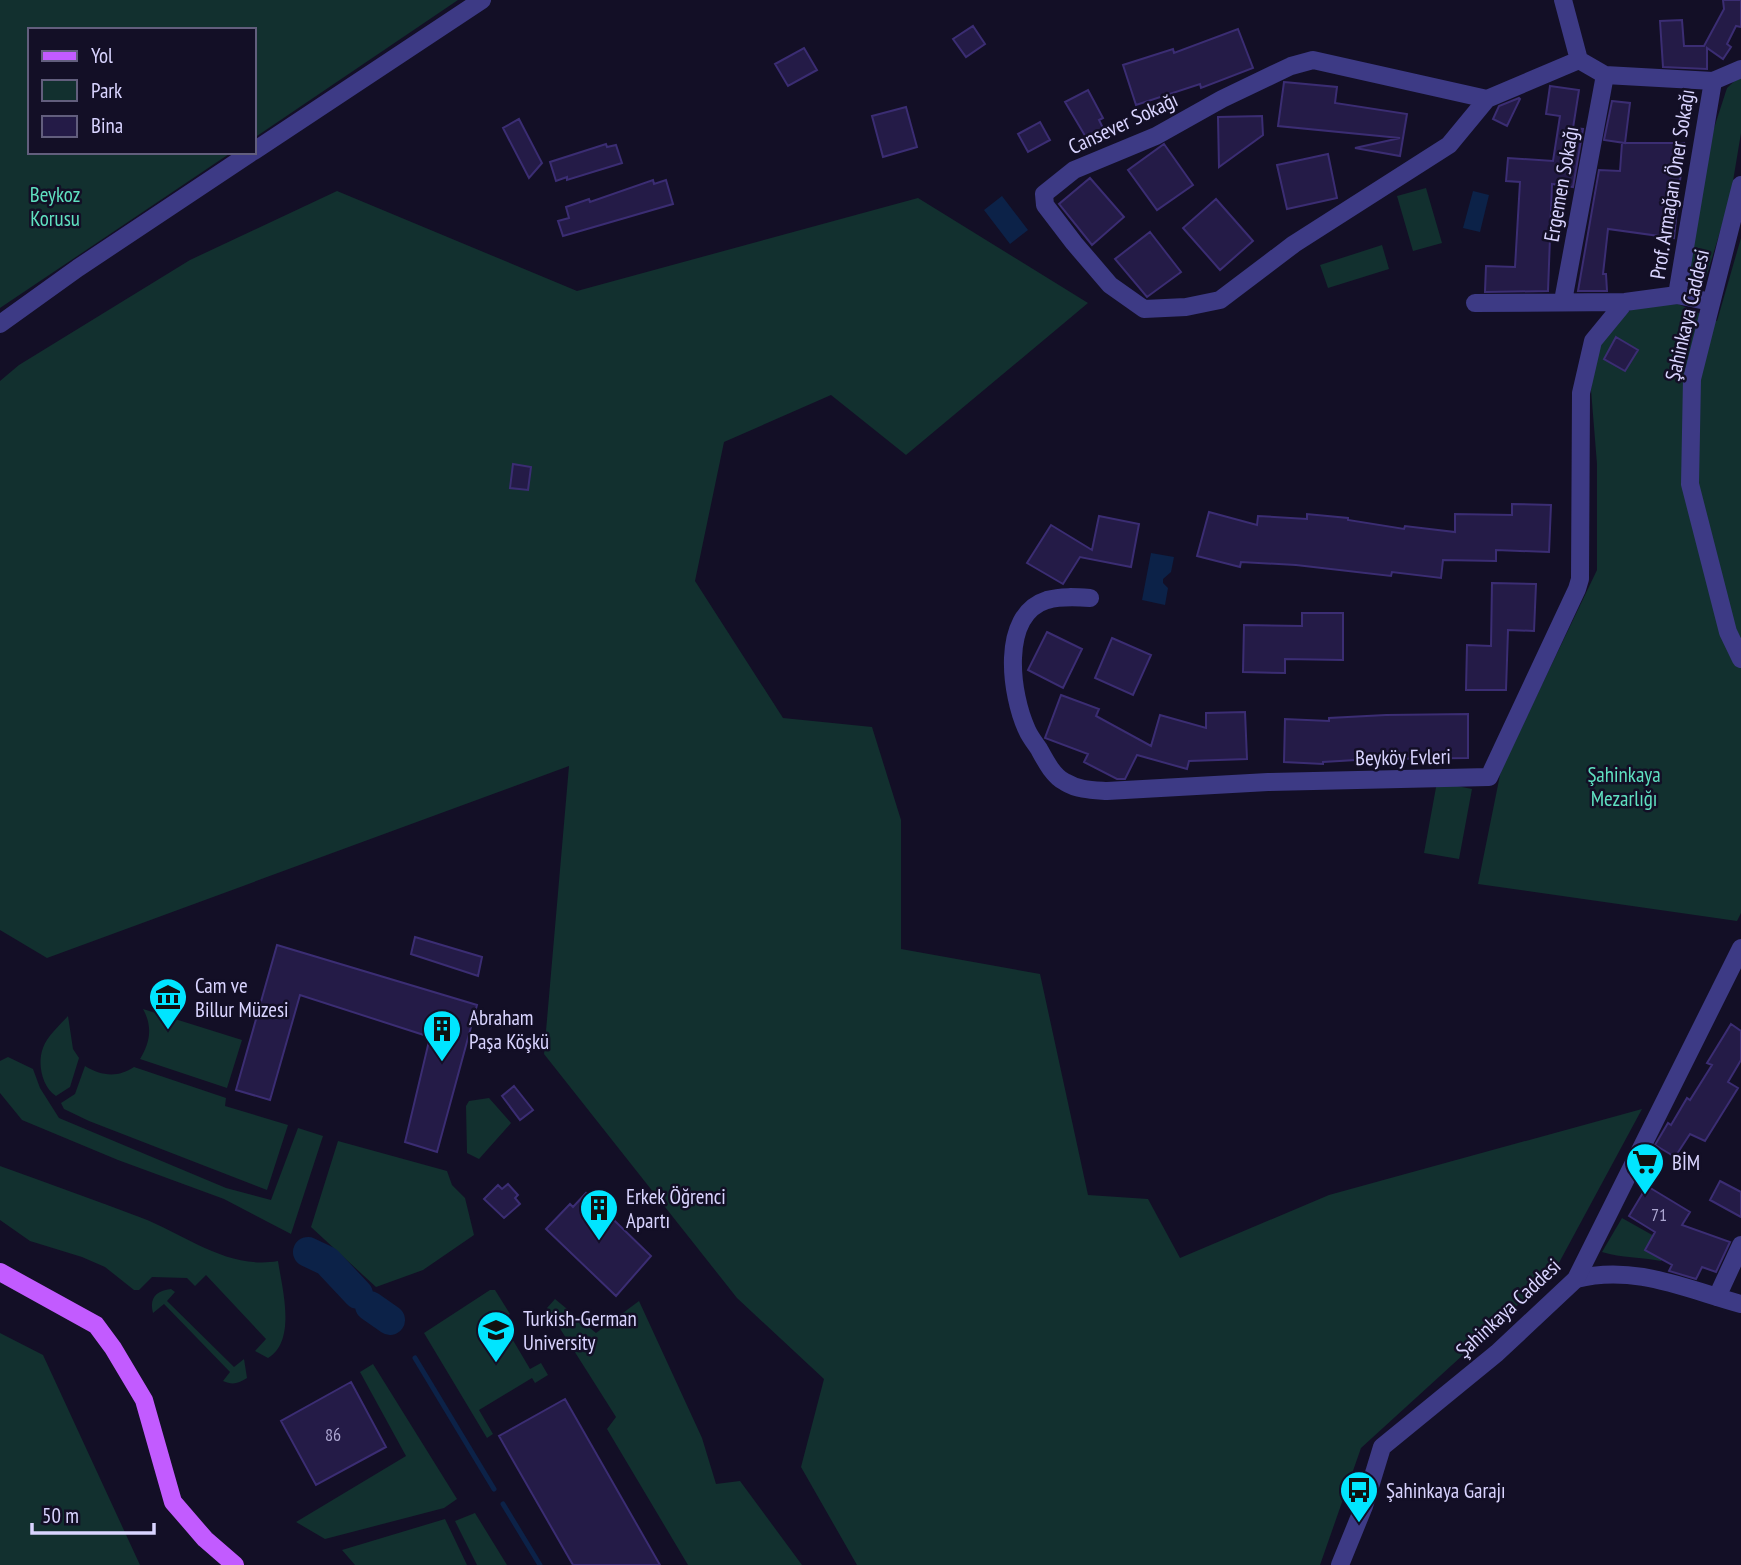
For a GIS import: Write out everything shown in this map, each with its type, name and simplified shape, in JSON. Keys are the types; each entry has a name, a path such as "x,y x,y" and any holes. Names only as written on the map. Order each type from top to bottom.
{"main road":[{"path":"0,1272 96,1325 144,1400 173,1502 205,1539 235,1565"}],"street":[{"path":"256,150 482,0"},
{"path":"1563,0 1579,60 1605,75 1713,81 1741,69"},
{"name":"Cansever Sokağı","path":"1487,99 1313,60 1291,66 1222,99 1156,136 1074,170 1044,194 1045,205 1110,285 1144,309 1186,307 1220,300 1294,244 1449,145 1487,99 1579,60"},
{"name":"Ergemen Sokağı","path":"1563,301 1605,75"},
{"name":"Prof. Armağan Öner Sokağı","path":"1677,295 1713,81"},
{"path":"0,324 78,268 250,154"},
{"name":"Şahinkaya Caddesi","path":"1741,185 1692,379 1690,484 1728,632 1741,659"},
{"path":"1475,303 1625,302 1677,295 1712,302"},
{"name":"Beyköy Evleri","path":"1090,598 1070,596 1045,600 1026,615 1014,638 1016,691 1027,730 1049,766 1063,782 1084,790 1107,791 1268,782 1489,778 1577,589 1580,568 1581,393 1593,341 1625,302"},
{"name":"Şahinkaya Caddesi","path":"1340,1565 1364,1506 1382,1447 1497,1353 1577,1279 1741,948"},
{"path":"1717,1297 1741,1245"},
{"path":"1577,1279 1614,1273 1646,1275 1741,1304"}],"green space":[{"name":"Beykoz Korusu","path":"0,0 458,0 256,137 256,28 28,28 28,154 229,154 0,308"},
{"path":"1741,75 1741,133 1730,199 1705,281 1696,284 1689,276 1704,159 1727,88"},
{"path":"1426,188 1442,243 1413,251 1397,196"},
{"path":"337,191 577,291 918,198 1088,303 906,455 831,395 724,442 695,581 783,718 872,727 901,820 901,949 1040,974 1088,1195 1148,1199 1180,1258 1329,1195 1642,1109 1554,1272 1361,1448 1320,1565 857,1565 801,1467 824,1379 737,1298 544,1054 569,766 47,958 0,930 0,381 19,365 190,260"},
{"name":"Şahinkaya Mezarlığı","path":"1741,238 1741,913 1737,921 1478,884 1501,770 1597,570 1597,464 1591,390 1597,344 1619,319 1636,306 1678,304 1717,321"},
{"path":"1382,245 1389,269 1328,288 1320,265"},
{"path":"1437,782 1472,789 1459,859 1424,853"},
{"path":"143,1009 242,1040 227,1088 140,1059 149,1035"},
{"path":"68,1016 73,1049 79,1058 70,1087 56,1096 44,1081 41,1054 47,1039"},
{"path":"8,1057 33,1069 40,1088 59,1118 226,1188 271,1200 298,1128 323,1136 291,1234 224,1199 118,1160 22,1120 0,1093 0,1061"},
{"path":"85,1066 110,1074 122,1073 134,1067 226,1098 225,1106 288,1125 267,1190 64,1109 61,1103 75,1094"},
{"path":"489,1098 511,1123 479,1159 467,1153 466,1106 469,1101"},
{"path":"338,1141 447,1171 452,1185 465,1198 474,1235 423,1270 376,1287 311,1227"},
{"path":"0,1166 142,1218 225,1256 260,1262 278,1261 285,1327 277,1350 268,1358 255,1351 266,1339 206,1275 195,1286 187,1278 152,1277 139,1290 134,1290 105,1267 30,1241 0,1220"},
{"path":"1622,1218 1670,1245 1661,1261 1602,1252"},
{"path":"171,1289 175,1292 167,1301 234,1367 244,1359 247,1378 235,1383 223,1381 230,1372 164,1304 153,1313 152,1303 155,1296 161,1291"},
{"path":"490,1290 495,1290 510,1314 501,1320 530,1369 541,1363 548,1375 535,1383 532,1378 479,1410 493,1434 487,1438 424,1333"},
{"path":"555,1299 596,1333 639,1301 702,1438 716,1484 740,1481 802,1565 688,1565 607,1429 616,1417 547,1308"},
{"path":"0,1333 43,1355 140,1565 0,1565"},
{"path":"373,1364 457,1499 444,1508 325,1539 296,1522 406,1456 360,1372"},
{"path":"475,1513 507,1565 477,1565 455,1521"},
{"path":"445,1519 467,1565 355,1565 342,1550"}],"water":[{"path":"1473,191 1489,195 1480,232 1463,228"},
{"path":"1002,196 1028,230 1010,244 984,210"},
{"path":"1151,553 1174,557 1171,572 1163,579 1168,588 1165,605 1142,600"}],"building":[{"path":"1723,0 1741,0 1741,27 1736,26 1727,44 1731,47 1723,59 1707,48 1707,69 1663,67 1660,21 1682,20 1684,46 1704,46 1724,9"},
{"path":"973,26 985,44 966,57 953,39"},
{"path":"1238,29 1253,68 1201,88 1200,84 1136,105 1123,65 1173,49 1174,53"},
{"path":"804,48 817,70 788,86 775,64"},
{"path":"1284,82 1337,87 1335,103 1407,114 1400,156 1355,148 1400,138 1278,126"},
{"path":"1550,86 1579,90 1573,128 1583,129 1573,187 1552,184 1548,291 1485,292 1486,266 1515,267 1520,182 1506,181 1508,158 1553,161 1560,116 1546,114"},
{"path":"1088,90 1103,118 1099,120 1104,130 1087,139 1065,102"},
{"path":"1519,98 1507,126 1493,119 1499,106"},
{"path":"1612,101 1630,103 1625,143 1604,140"},
{"path":"906,107 917,147 883,157 872,116"},
{"path":"1262,116 1263,135 1219,167 1218,117"},
{"path":"519,119 542,163 529,178 503,128"},
{"path":"1040,122 1050,140 1028,152 1018,134"},
{"path":"1622,143 1684,143 1674,238 1608,229 1603,274 1606,274 1607,291 1578,291 1599,170 1620,171"},
{"path":"606,144 607,147 616,145 622,163 556,181 550,162"},
{"path":"1164,144 1193,185 1157,210 1128,170"},
{"path":"1328,154 1337,198 1287,209 1277,165"},
{"path":"1090,178 1124,217 1092,245 1059,204"},
{"path":"653,180 654,184 666,180 673,204 563,236 558,221 569,218 566,207 589,199 590,202"},
{"path":"1216,199 1253,241 1220,270 1183,228"},
{"path":"1150,232 1181,272 1147,297 1115,259"},
{"path":"1616,337 1638,350 1625,371 1604,359"},
{"path":"513,464 531,467 528,490 510,488"},
{"path":"1512,504 1551,505 1549,552 1496,550 1496,561 1443,560 1441,578 1392,572 1391,576 1296,565 1241,562 1240,567 1197,556 1209,512 1257,525 1258,516 1307,519 1307,514 1348,518 1404,529 1405,526 1455,532 1455,514 1512,515"},
{"path":"1099,516 1139,524 1131,567 1080,557 1063,584 1027,563 1051,525 1092,550"},
{"path":"1492,583 1536,584 1534,631 1508,630 1506,690 1466,690 1467,645 1491,646"},
{"path":"1302,613 1343,613 1343,660 1285,659 1285,673 1243,672 1244,625 1302,626"},
{"path":"1047,632 1082,649 1063,688 1028,670"},
{"path":"1112,638 1151,655 1133,695 1095,678"},
{"path":"1061,695 1099,709 1096,716 1151,746 1160,715 1206,728 1206,713 1245,712 1247,759 1189,761 1187,769 1137,755 1125,779 1117,779 1084,762 1088,754 1045,738"},
{"path":"1468,714 1468,758 1373,759 1323,764 1284,762 1285,719 1329,721 1329,718 1386,715"},
{"path":"415,937 482,957 478,976 411,954"},
{"name":"Abraham Paşa Köşkü","path":"277,945 477,1005 437,1152 405,1142 430,1037 300,995 270,1100 236,1090"},
{"path":"1731,1024 1741,1031 1741,1060 1728,1082 1738,1088 1705,1141 1690,1134 1675,1157 1655,1145 1687,1098 1690,1100 1712,1065 1707,1063"},
{"path":"514,1086 533,1110 520,1120 502,1096"},
{"path":"1720,1181 1741,1192 1741,1217 1710,1200"},
{"path":"508,1184 518,1195 515,1198 520,1204 504,1218 484,1199 498,1185 502,1189"},
{"path":"1647,1186 1690,1212 1682,1225 1730,1242 1716,1272 1702,1267 1696,1279 1669,1271 1672,1265 1645,1250 1655,1232 1629,1216"},
{"name":"Erkek Öğrenci Apartı","path":"586,1193 651,1256 616,1296 546,1229 570,1204 573,1207"},
{"path":"351,1382 386,1447 316,1485 281,1421"},
{"path":"565,1399 660,1565 573,1565 499,1436"}],"waterway":[{"path":"308,1252 327,1261 358,1294"},
{"path":"370,1306 390,1320"},
{"path":"415,1358 494,1489"},
{"path":"503,1504 540,1565"}],"place":[{"name":"Cam ve Billur Müzesi","path":"168,1031"},
{"name":"Abraham Paşa Köşkü","path":"442,1063"},
{"name":"BİM","path":"1645,1196"},
{"name":"Erkek Öğrenci Apartı","path":"599,1242"},
{"name":"Turkish-German University","path":"496,1364"},
{"name":"Şahinkaya Garajı","path":"1359,1524"}]}
